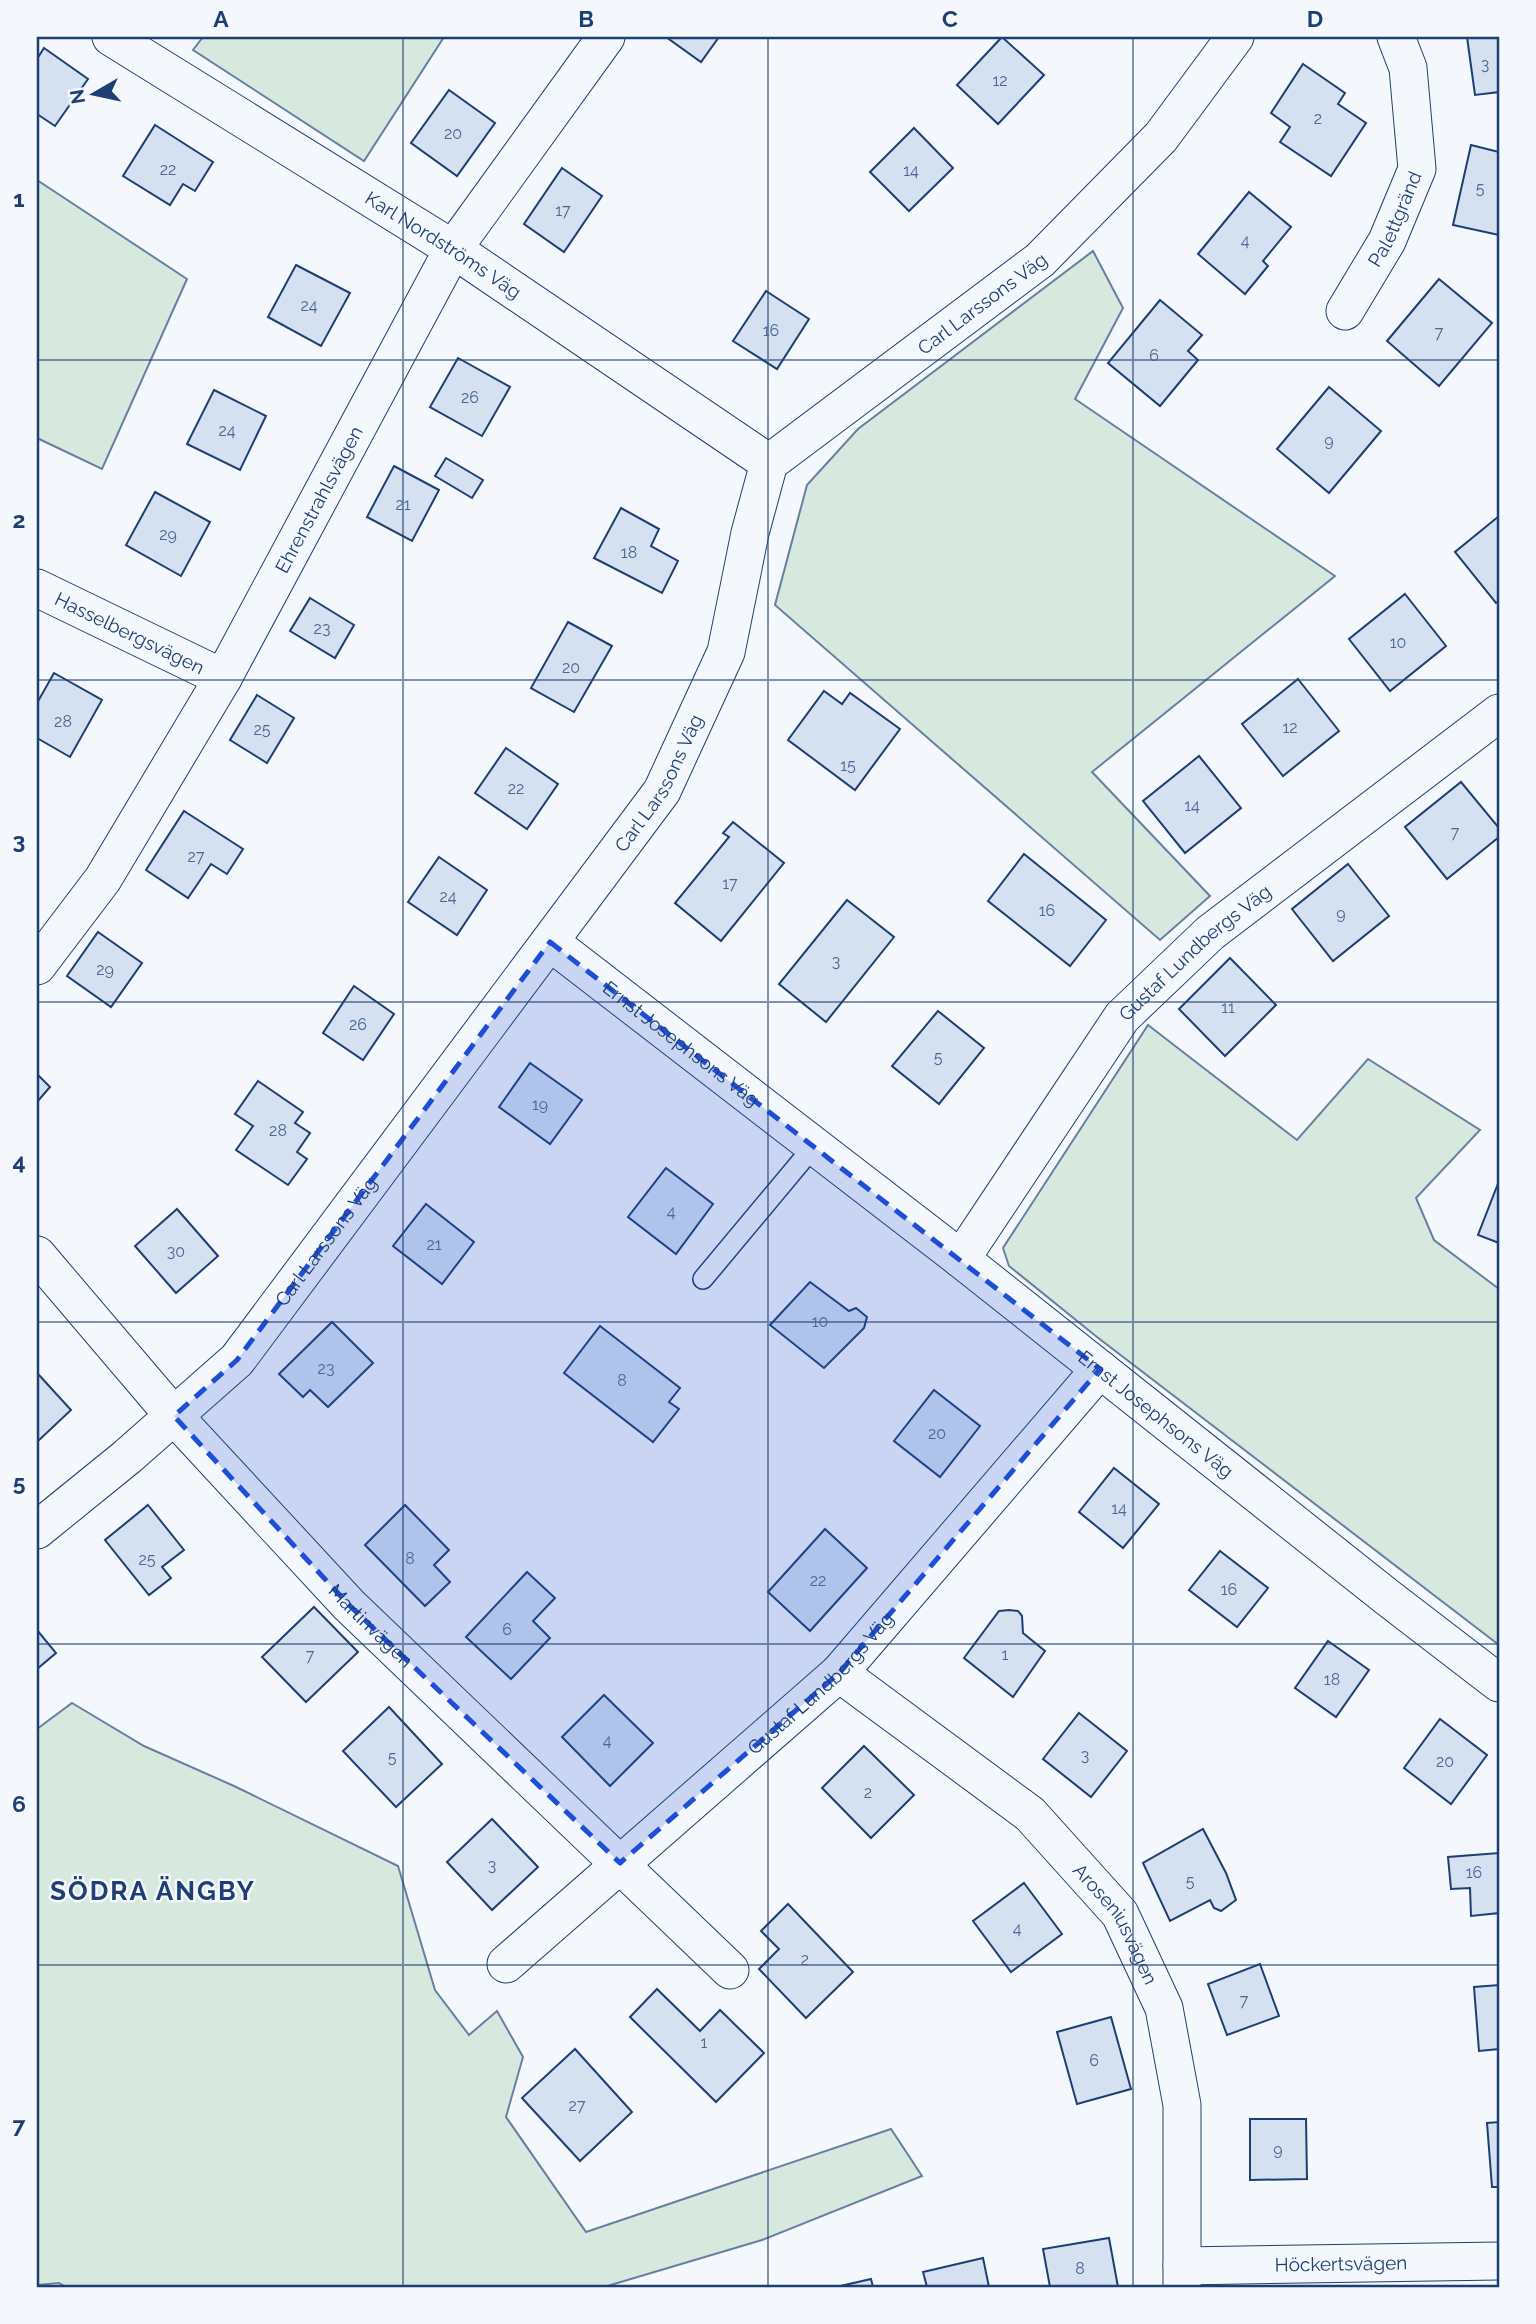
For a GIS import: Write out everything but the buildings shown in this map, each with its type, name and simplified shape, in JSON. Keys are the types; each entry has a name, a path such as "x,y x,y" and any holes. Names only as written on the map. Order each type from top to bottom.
{"street":[{"name":"Karl Nordströms Väg","path":"111,37 453,249 769,463"},
{"name":"Ehrenstrahlsvägen","path":"37,966 103,879 223,678 453,249 606,37"},
{"name":"Carl Larssons Väg","path":"37,1530 237,1360 662,791 726,652 750,533 769,463 1040,260 1161,136 1235,37"},
{"name":"Palettgränd","path":"1345,311 1387,241 1417,169 1408,68 1396,37"},
{"name":"Hasselbergsvägen","path":"37,588 223,678"},
{"name":"Gustaf Lundbergs Väg","path":"961,1259 1122,1017 1210,933 1499,713"},
{"name":"Ernst Josephsons Väg","path":"550,942 961,1259 1499,1683"},
{"name":"Martinvägen","path":"37,1255 174,1416 349,1605 730,1970"},
{"name":"Gustaf Lundbergs Väg","path":"506,1964 839,1673 1100,1369"},
{"name":"Aroseniusvägen","path":"839,1673 1030,1814 1120,1914 1164,2008 1182,2105 1182,2277"},
{"name":"Höckertsvägen","path":"1182,2277 1499,2261"}],"lane":[{"path":"703,1279 814,1146"}],"highlighted area":[{"path":"550,942 1100,1369 839,1673 620,1863 349,1605 174,1416 237,1360"}],"shaded area":[{"path":"203,37 444,37 364,161 193,50"},
{"path":"37,180 187,279 102,469 37,438"},
{"path":"1093,251 1123,308 1075,399 1335,576 1092,772 1210,896 1160,940 775,605 807,485 858,429"},
{"path":"1148,1025 1297,1140 1368,1059 1480,1130 1416,1198 1434,1240 1499,1289 1499,1645 1097,1337 1009,1266 1003,1248"},
{"path":"72,1703 144,1746 234,1786 398,1866 435,1990 469,2035 497,2011 523,2057 506,2117 586,2232 891,2129 922,2176 762,2240 604,2287 37,2285 37,1729"}],"district":[{"name":"SÖDRA ÄNGBY","path":"153,1891"}]}
